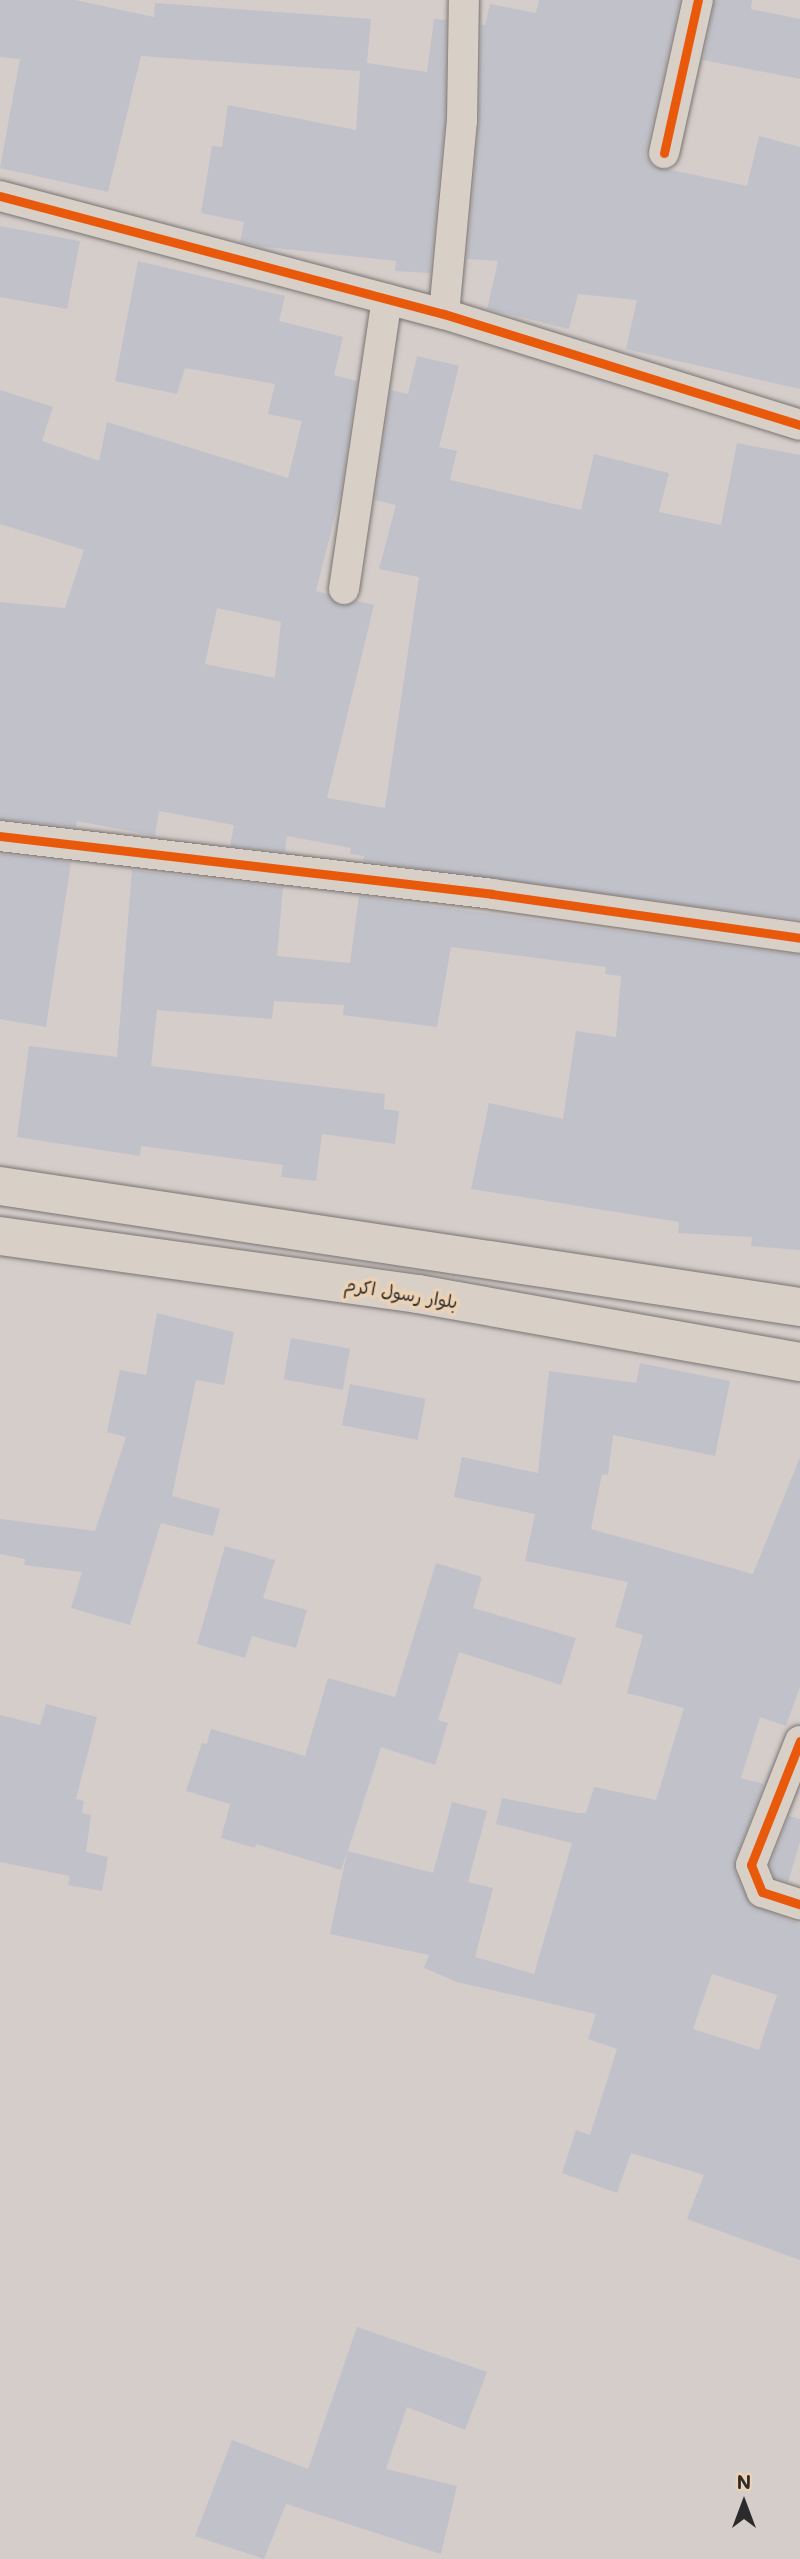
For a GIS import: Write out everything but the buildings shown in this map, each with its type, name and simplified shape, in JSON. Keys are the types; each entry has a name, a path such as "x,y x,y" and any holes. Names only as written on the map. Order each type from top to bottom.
{"main road":[{"path":"0,1186 800,1307"},
{"name":"بلوار رسول اکرم","path":"0,1236 418,1294 800,1362"}],"street":[{"path":"444,314 462,121 464,0"},
{"path":"664,153 698,0"},
{"path":"0,196 444,314 800,425"},
{"path":"344,589 387,299"},
{"path":"0,836 492,894 800,938"},
{"path":"800,1741 751,1865 762,1892 800,1904"}],"cycle path":[{"path":"664,153 698,0"},
{"path":"0,196 444,314 800,425"},
{"path":"0,836 492,894 800,938"},
{"path":"800,1741 751,1865 762,1892 800,1904"}]}
